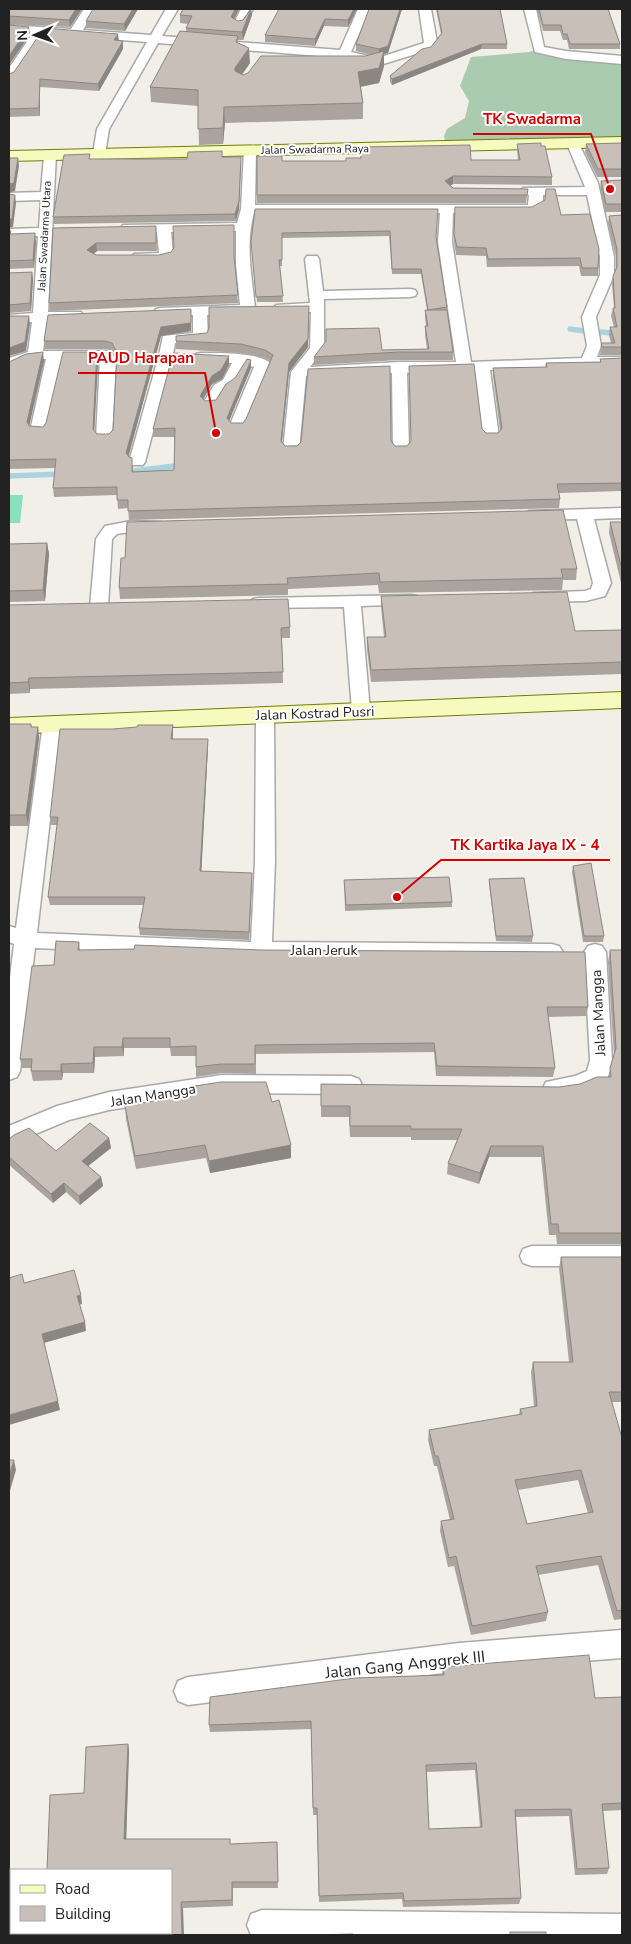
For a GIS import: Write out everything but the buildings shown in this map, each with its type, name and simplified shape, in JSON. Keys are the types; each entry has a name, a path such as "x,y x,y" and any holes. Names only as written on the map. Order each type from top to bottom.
{"main road":[{"name":"Jalan Swadarma Raya","path":"9,156 622,142"},
{"name":"Jalan Kostrad Pusri","path":"9,726 622,700"}],"street":[{"path":"75,33 90,9"},
{"path":"104,154 103,129 172,9"},
{"path":"239,24 247,9"},
{"path":"344,54 364,9"},
{"path":"345,67 365,66 428,46 430,42 425,9"},
{"path":"530,9 539,49 566,55 622,60"},
{"path":"9,28 269,47 344,54 380,62"},
{"path":"9,76 40,31"},
{"path":"261,60 269,47"},
{"path":"573,144 596,186 597,218 606,257 607,275 589,316 594,346 588,362"},
{"path":"250,150 248,209 242,227 243,264 258,308"},
{"name":"Jalan Swadarma Utara","path":"35,355 40,318 50,155"},
{"path":"518,191 596,186"},
{"path":"248,209 534,208 536,206 536,191"},
{"path":"9,197 46,196"},
{"path":"447,208 445,242 457,310 464,366"},
{"path":"597,218 614,217"},
{"path":"124,257 159,257 166,255 164,227"},
{"path":"116,228 242,227"},
{"path":"9,233 60,230"},
{"path":"606,257 622,257"},
{"path":"291,450 299,372 317,348 318,301 312,259"},
{"path":"25,275 42,274"},
{"path":"142,312 258,308 410,293"},
{"path":"137,462 166,355 168,339 201,337 200,310"},
{"path":"9,319 94,314"},
{"path":"9,365 16,360 35,355 106,355 108,361 104,438"},
{"path":"38,431 55,355"},
{"path":"166,355 242,359 263,365 238,427"},
{"path":"210,406 219,388 229,383 242,359"},
{"path":"299,372 399,367 622,361"},
{"path":"482,365 491,437"},
{"path":"399,367 401,450"},
{"path":"515,516 622,513"},
{"path":"527,597 586,596 599,592 602,583 584,514"},
{"path":"99,607 104,539 111,530 131,526 170,525"},
{"path":"245,604 430,599"},
{"path":"352,601 361,711"},
{"path":"81,608 118,607"},
{"path":"261,950 265,861 265,715"},
{"path":"9,1071 18,937 52,723"},
{"name":"Jalan Jeruk","path":"18,937 261,950 604,952"},
{"name":"Jalan Mangga","path":"537,1087 578,1086 597,1076 601,1060 604,952"},
{"name":"Jalan Mangga","path":"9,1136 66,1112 101,1103 222,1084 370,1085"},
{"path":"532,1256 622,1256"},
{"name":"Jalan Gang Anggrek III","path":"188,1691 348,1670 553,1648 622,1644"},
{"path":"262,1925 609,1931"}],"green space":[{"path":"539,49 585,57 622,60 622,141 446,147 444,136 447,129 465,118 469,101 460,86 471,57 529,52"},
{"path":"9,495 23,495 20,523 9,523"}],"waterway":[{"path":"570,329 585,331"},
{"path":"601,332 622,334"},
{"path":"125,472 183,465"},
{"path":"9,476 64,474"}],"place":[{"name":"TK Swadarma","path":"610,189"},
{"name":"PAUD Harapan","path":"216,433"},
{"name":"TK Kartika Jaya IX - 4","path":"397,897"}]}
